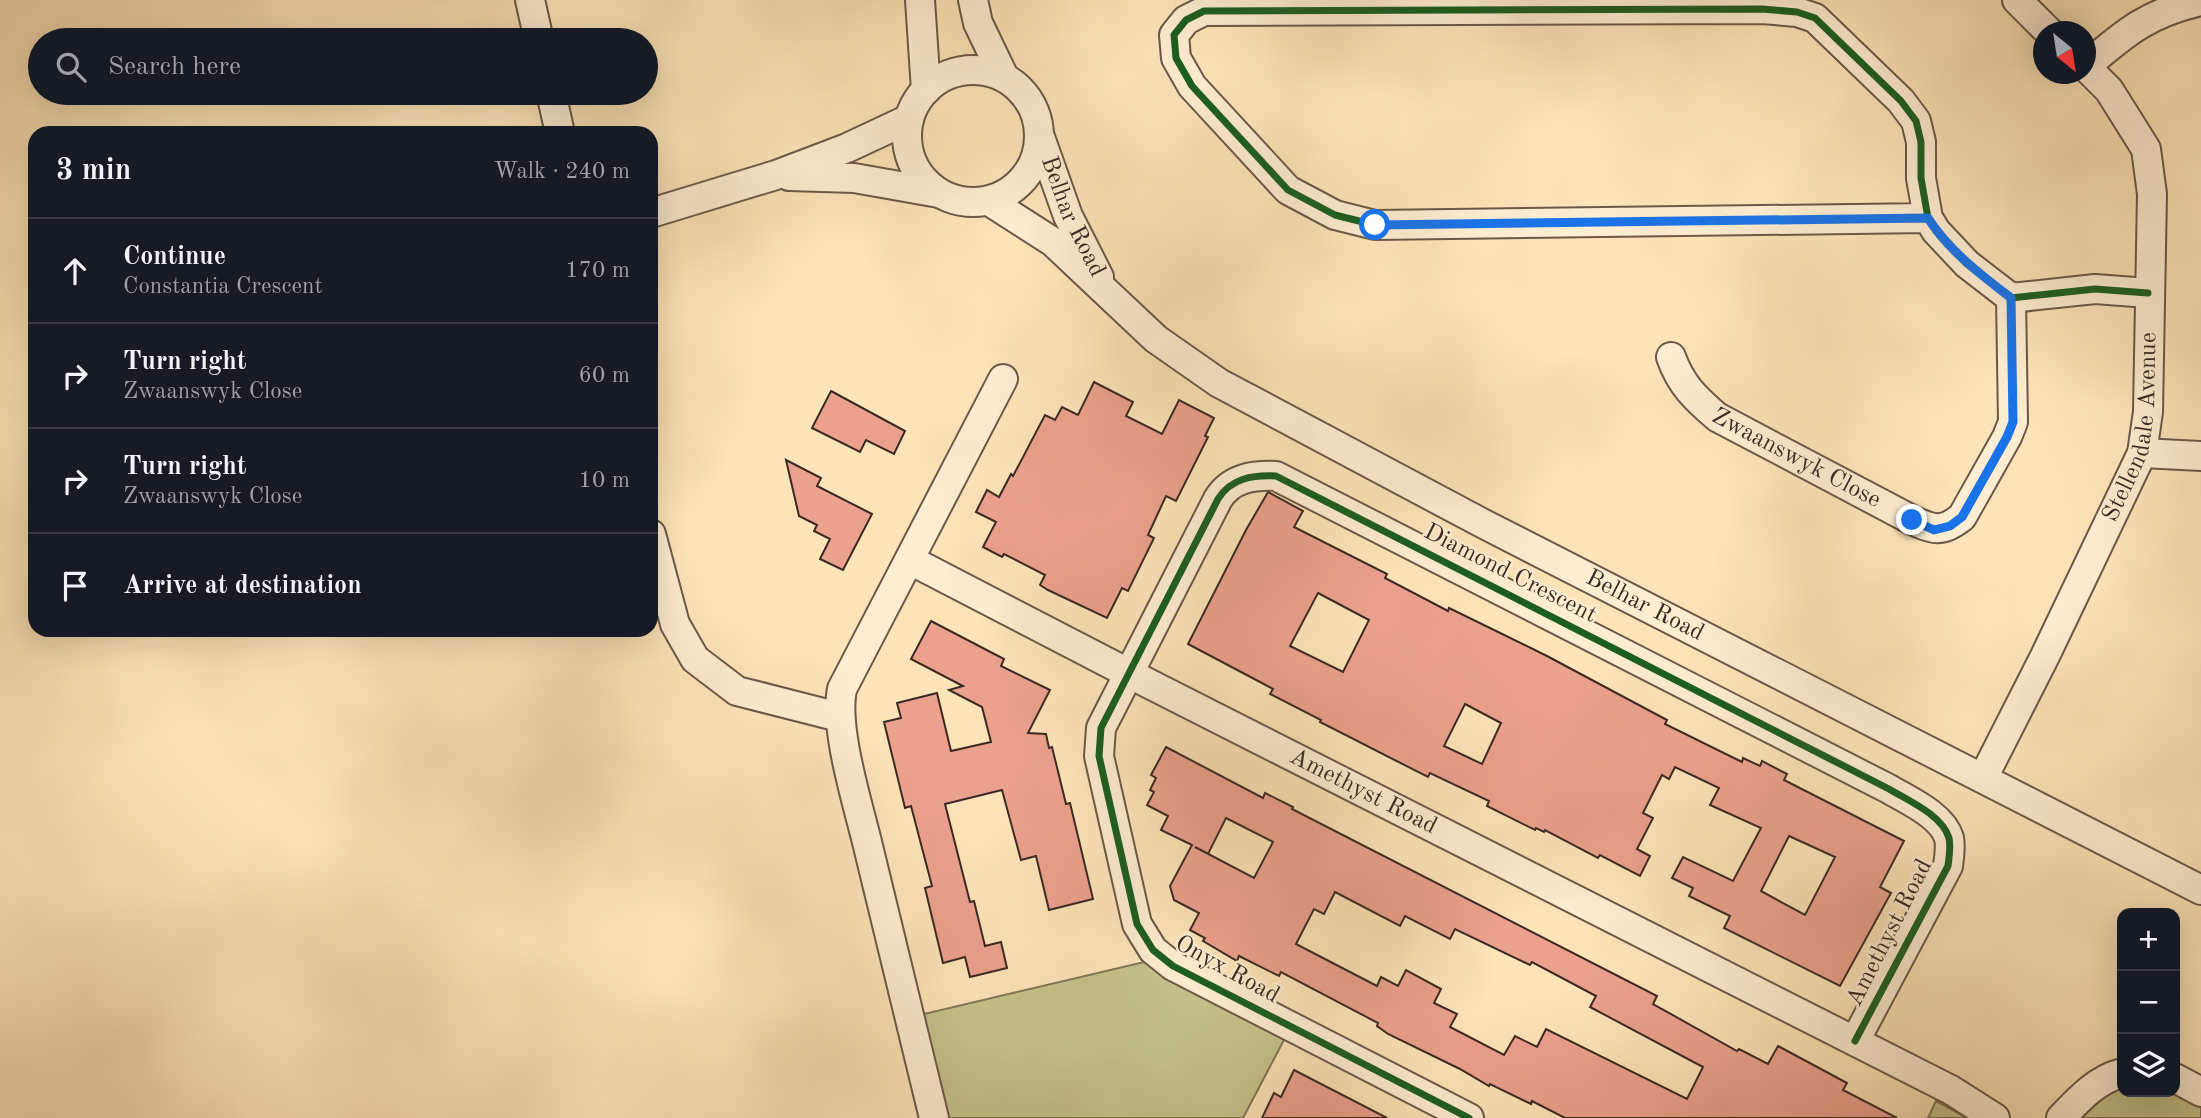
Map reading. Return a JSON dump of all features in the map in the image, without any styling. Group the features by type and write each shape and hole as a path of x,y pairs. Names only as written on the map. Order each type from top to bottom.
{"street":[{"path":"530,0 536,28"},
{"path":"920,0 926,90"},
{"path":"776,175 854,178 939,193 963,202 989,201 1005,194 1025,177 1030,171 1040,137 1039,125 1027,97 1004,77 978,23 973,0"},
{"path":"2017,0 2038,21"},
{"path":"2096,57 2133,26 2172,7 2201,1"},
{"path":"1928,218 1375,225 1355,221 1315,206 1288,190 1192,86 1176,58 1174,36 1186,20 1204,11 1780,9 1797,12 1815,18 1901,101 1916,121 1921,142 1921,178 1928,218 1936,232 1968,264 2011,298 2095,289 2148,293"},
{"path":"939,193 923,179 912,161 907,140 909,119 916,103 926,90 950,74 977,70 1004,77"},
{"name":"Stellendale Avenue","path":"1983,778 2142,453 2148,412 2148,293 2152,194 2146,149 2109,90 2096,77"},
{"path":"554,105 558,126"},
{"path":"658,211 776,175 847,148 909,119"},
{"name":"Belhar Road","path":"1040,137 1068,216 1108,295"},
{"name":"Belhar Road","path":"989,201 1053,242 1156,340 1208,376 1303,430 2201,890"},
{"name":"Zwaanswyk Close","path":"1671,357 1678,378 1695,398 1717,417 1934,530 1950,526 1962,517 2013,422 2011,298"},
{"path":"934,1118 839,717 842,689 1003,379"},
{"path":"2142,453 2201,456"},
{"name":"Diamond Crescent","path":"1128,673 1222,493 1239,480 1261,475 1276,476 1889,789 1941,824 1949,839"},
{"path":"658,560 675,624 695,659 737,691 839,717"},
{"name":"Amethyst Road","path":"910,560 1951,1090 1995,1118"},
{"name":"Onyx Road","path":"1128,673 1101,728 1099,756 1137,924 1153,950 1173,966 1469,1118"},
{"name":"Amethyst Road","path":"1855,1041 1948,866 1949,839"},
{"path":"2061,1118 2084,1094 2117,1075"},
{"path":"2180,1081 2201,1092"}],"shaded area":[{"path":"1144,962 1161,974 1285,1038 1243,1118 945,1118 920,1015"},
{"path":"2117,1083 2117,1097 2180,1095 2201,1106 2201,1118 2079,1118"},
{"path":"1936,1101 1967,1118 1928,1118"}],"building":[{"path":"1094,382 1133,402 1126,416 1162,434 1179,400 1214,418 1205,436 1208,437 1176,501 1166,496 1148,535 1154,538 1128,591 1122,588 1107,618 1040,585 1045,575 1004,554 1002,557 983,547 996,522 976,512 987,490 999,497 1045,415 1055,420 1062,407 1078,415"},
{"path":"831,391 905,431 894,454 866,440 860,452 812,428"},
{"path":"786,460 821,478 817,486 872,514 843,570 820,559 830,539 814,531 817,525 799,516"},
{"path":"1268,492 1303,511 1294,527 1387,574 1385,578 1448,611 1449,608 1547,656 1667,720 1665,724 1742,762 1743,758 1760,766 1762,761 1787,774 1784,780 1904,841 1880,887 1891,893 1840,986 1724,928 1730,916 1689,896 1693,888 1672,878 1683,857 1733,881 1761,828 1710,805 1719,788 1675,767 1669,779 1662,775 1643,813 1653,818 1637,849 1650,856 1640,876 1600,855 1598,858 1545,830 1535,830 1487,806 1489,801 1430,773 1428,777 1320,722 1321,720 1270,694 1273,689 1188,644","holes":["1318,593 1369,620 1343,672 1290,646","1465,704 1501,723 1482,764 1444,746","1789,836 1835,857 1805,915 1761,891"]},
{"path":"931,621 1004,659 1001,666 1050,690 1028,733 1046,734 1049,748 1052,747 1066,804 1070,803 1093,899 1049,910 1036,856 1021,860 1002,790 945,804 970,902 974,901 985,946 1001,942 1007,968 970,977 965,957 943,963 925,888 932,886 911,806 905,808 884,722 901,718 897,703 937,693 951,751 991,742 982,707 949,690 963,686 911,659"},
{"path":"1166,747 1263,798 1265,793 1293,807 1292,809 1657,996 1653,1004 1737,1051 1739,1049 1768,1064 1778,1046 1847,1083 1843,1090 1897,1118 1565,1118 1532,1101 1531,1104 1490,1084 1489,1086 1388,1034 1377,1026 1378,1023 1281,972 1279,976 1239,956 1237,961 1190,930 1199,913 1174,900 1170,886 1192,845 1161,830 1168,816 1147,805 1154,792 1150,790 1156,778 1151,775","holes":["1226,818 1273,842 1254,878 1208,854","1335,892 1400,926 1405,916 1450,939 1455,929 1530,965 1532,962 1596,996 1590,1007 1703,1067 1687,1099 1546,1029 1537,1047 1515,1036 1504,1055 1450,1027 1457,1014 1434,1003 1441,989 1406,970 1398,986 1381,977 1377,986 1296,944 1314,909 1324,914"]},
{"path":"1294,1070 1387,1118 1262,1118 1274,1093 1281,1097"}],"cycle path":[{"path":"1928,218 1375,225 1335,215 1288,190 1192,86 1176,58 1174,35 1186,20 1204,11 1762,9 1797,12 1815,18 1901,101 1916,121 1921,142 1921,178 1928,218 1936,231 1967,264 2011,298 2095,289 2148,293"},
{"path":"1469,1118 1173,966 1153,950 1137,924 1099,756 1101,728 1218,499 1229,486 1243,479 1276,476 1889,789 1939,822 1949,838 1948,866 1855,1041"}],"route":[{"path":"1375,225 1928,218 1936,232 1968,264 2011,298 2013,422 1962,517 1950,526 1934,530 1912,520"}]}
